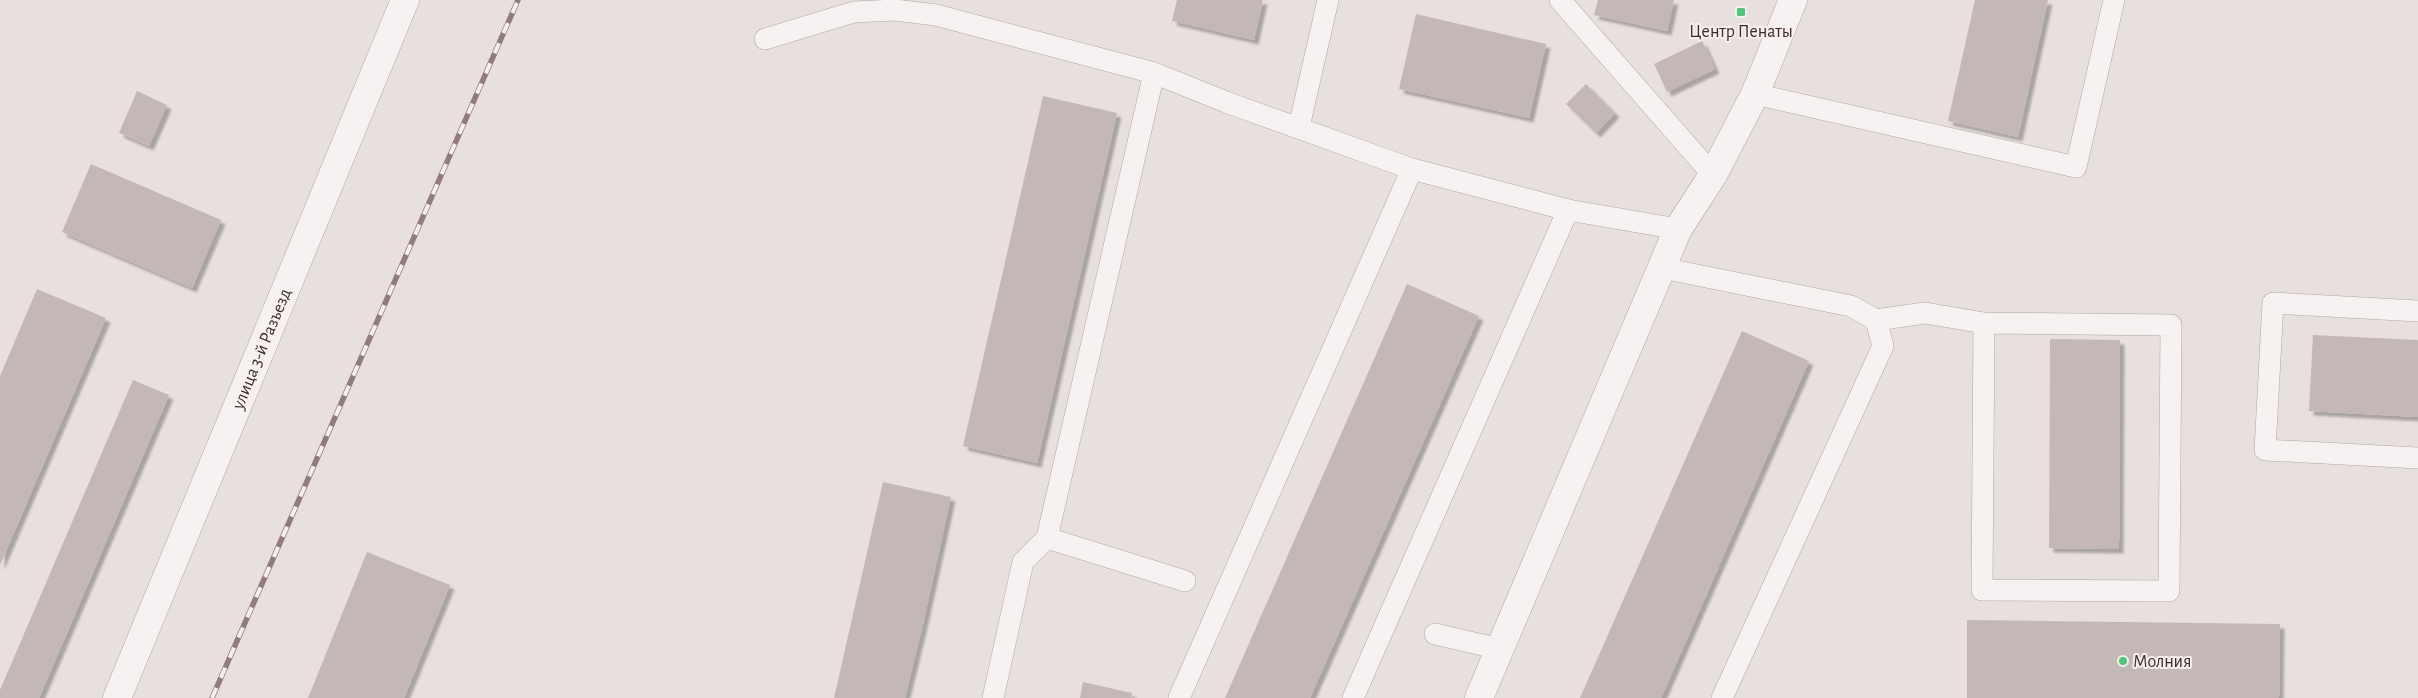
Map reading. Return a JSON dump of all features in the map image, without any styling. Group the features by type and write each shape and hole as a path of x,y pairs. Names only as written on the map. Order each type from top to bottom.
{"street":[{"name":"улица 3-й Разъезд","path":"117,698 405,0"},
{"path":"1479,698 1678,229 1713,174 1755,94 1793,0"}],"lane":[{"path":"1299,127 1328,0"},
{"path":"1560,0 1713,174"},
{"path":"1755,94 2076,167 2114,0"},
{"path":"765,39 854,12 895,10 936,15 1154,73 1226,102 1412,169 1568,210 1678,229"},
{"path":"994,698 1023,562 1047,538 1154,73"},
{"path":"1178,698 1412,169"},
{"path":"1353,698 1568,210"},
{"path":"1662,268 1851,306 1876,320 1925,313 1984,323 2171,325 2169,591 1982,590 1984,323"},
{"path":"2418,311 2273,303 2265,450 2418,458"},
{"path":"1722,698 1883,346 1876,320"},
{"path":"1047,538 1185,581"},
{"path":"1435,634 1500,649"}],"building":[{"path":"1177,0 1263,0 1254,40 1172,21"},
{"path":"1598,0 1674,0 1667,31 1594,15"},
{"path":"1975,0 2048,0 2018,137 1948,121"},
{"path":"1416,14 1546,44 1529,118 1399,89"},
{"path":"1702,41 1715,69 1667,92 1654,64"},
{"path":"1586,84 1615,113 1596,133 1566,104"},
{"path":"137,91 167,105 149,146 119,133"},
{"path":"1043,96 1117,113 1037,463 963,446"},
{"path":"91,164 221,220 192,288 62,232"},
{"path":"1407,284 1479,316 1310,698 1225,698"},
{"path":"37,289 106,318 0,565 0,376"},
{"path":"1742,331 1809,361 1661,698 1580,698"},
{"path":"2313,335 2418,340 2418,417 2309,411"},
{"path":"2050,339 2120,340 2119,549 2049,548"},
{"path":"133,380 169,395 39,698 0,698 0,690"},
{"path":"883,482 951,497 923,624 905,698 834,698"},
{"path":"367,552 450,585 404,698 308,698"},
{"name":"Молния","path":"1967,620 2280,624 2279,698 1967,698"},
{"path":"1083,682 1132,693 1131,698 1080,698"}],"railway":[{"path":"212,698 518,0"}],"place":[{"name":"Центр Пенаты","path":"1741,12"},
{"name":"Молния","path":"2123,661"}]}
